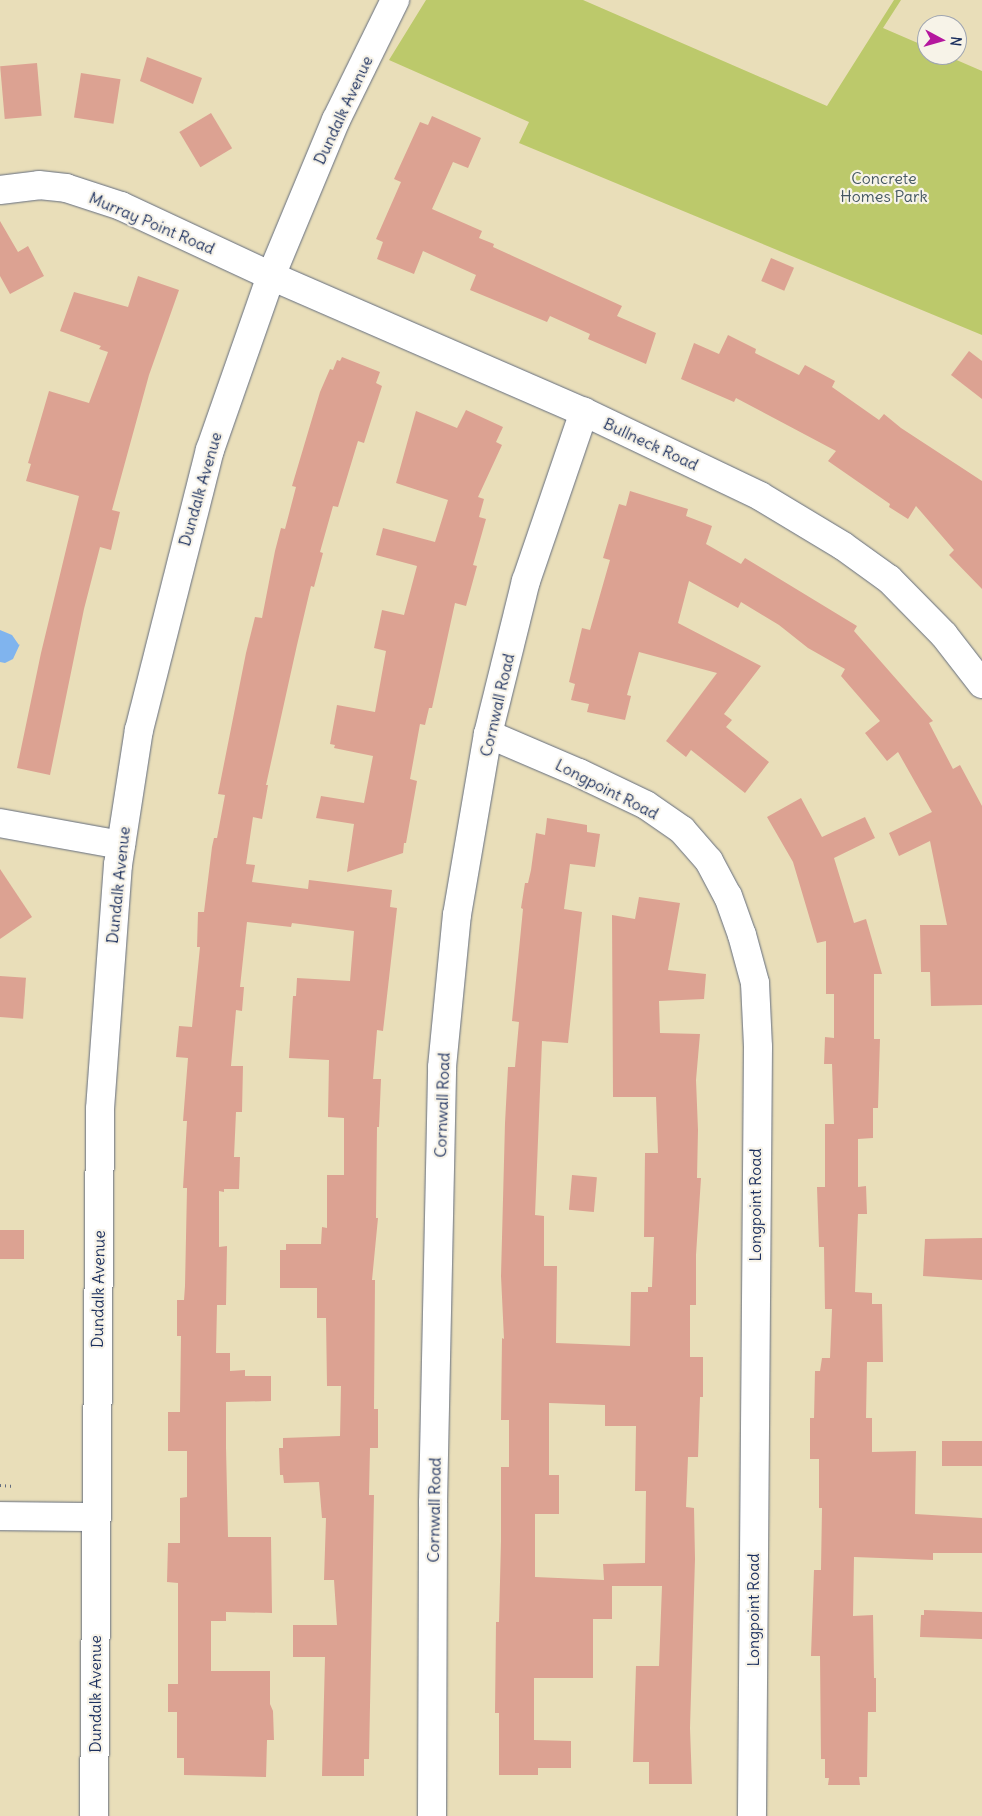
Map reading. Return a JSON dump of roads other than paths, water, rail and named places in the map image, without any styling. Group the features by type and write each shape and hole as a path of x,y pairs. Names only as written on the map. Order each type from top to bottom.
{"street":[{"name":"Dundalk Avenue","path":"94,1816 100,1109 121,845 139,730 207,459 271,276 336,120 395,0"},
{"name":"Murray Point Road","path":"0,190 38,185 66,188 121,206 271,276"},
{"name":"Bullneck Road","path":"271,276 584,412 760,496 843,546 889,579 944,635 982,684"},
{"name":"Cornwall Road","path":"432,1816 434,1483 442,1067 457,915 488,734 526,581 584,412"},
{"name":"Longpoint Road","path":"488,734 579,773 629,797 682,830 709,861 728,896 742,935 755,983 758,1047 752,1816"},
{"path":"0,823 121,845"},
{"path":"0,1516 96,1517"}],"water":[{"path":"0,630 12,635 20,644 13,659 5,663 0,662"}],"park label":[{"name":"Concrete Homes Park","path":"884,187"}]}
